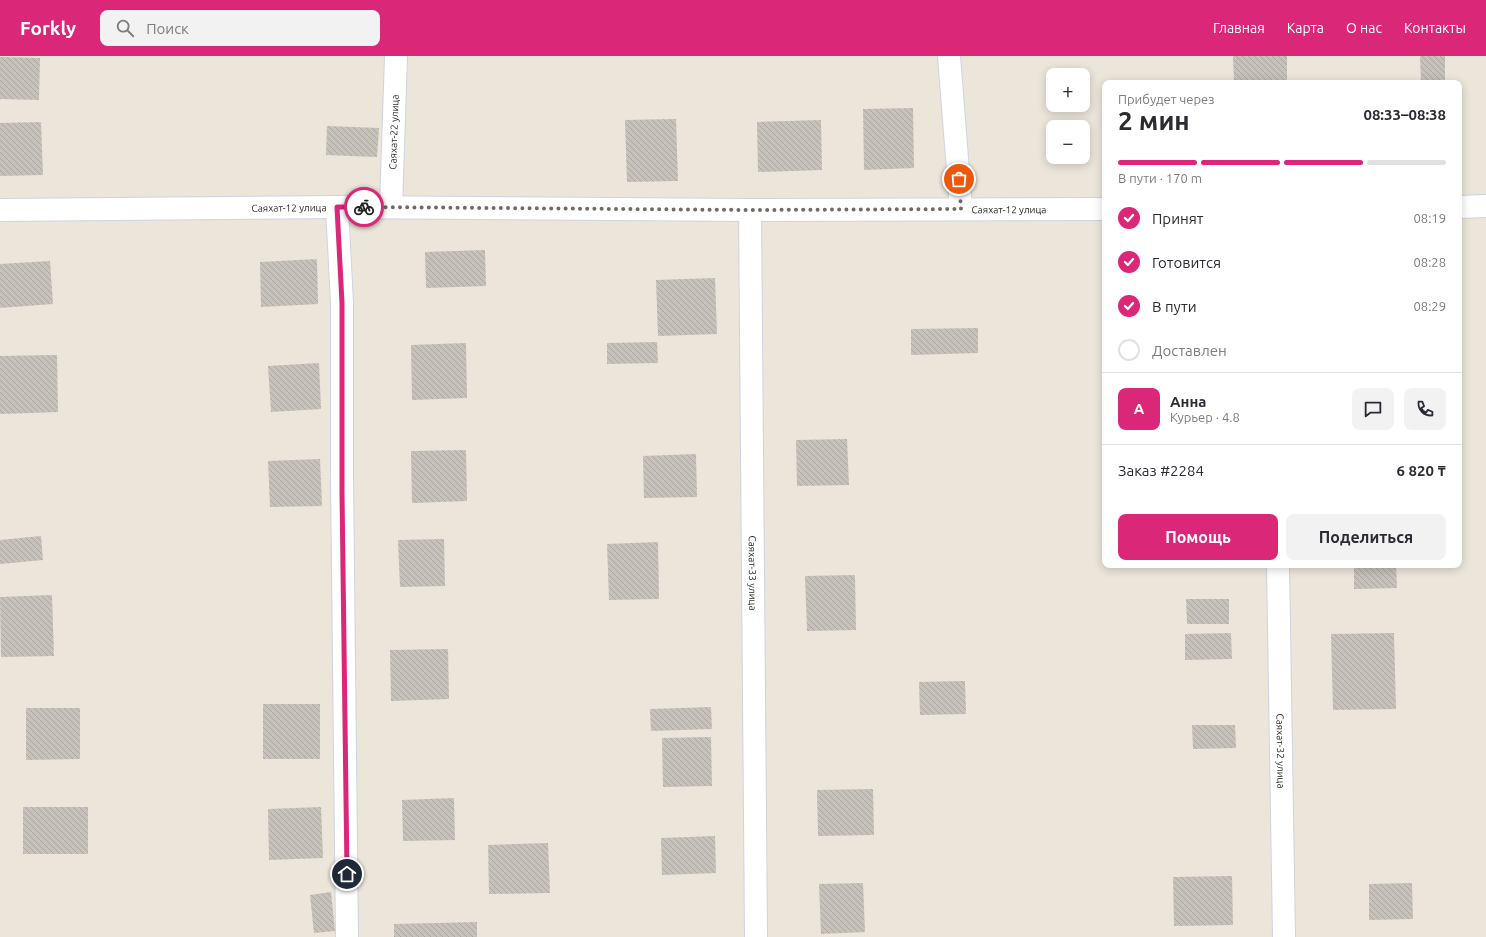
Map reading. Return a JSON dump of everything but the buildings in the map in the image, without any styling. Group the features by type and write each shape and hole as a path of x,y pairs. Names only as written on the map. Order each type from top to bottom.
{"street":[{"name":"Саяхат-22 улица","path":"391,207 396,56"},
{"path":"949,56 961,209"},
{"path":"1462,207 1486,206"},
{"name":"Саяхат-12 улица","path":"0,210 337,207 750,210 1102,209"},
{"path":"337,207 342,303 342,484 347,937"},
{"name":"Саяхат-33 улица","path":"750,210 756,937"},
{"name":"Саяхат-32 улица","path":"1278,568 1284,937"}],"way so far":[{"path":"364,207 750,210 961,209 959,179"}],"route":[{"path":"347,874 342,492 342,303 337,207 364,207"}]}
